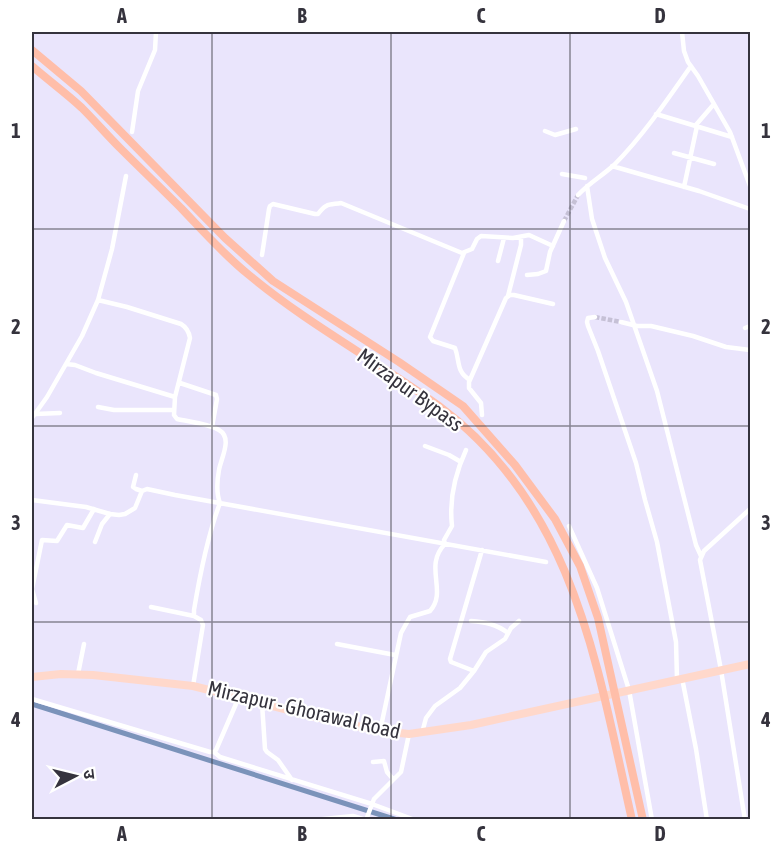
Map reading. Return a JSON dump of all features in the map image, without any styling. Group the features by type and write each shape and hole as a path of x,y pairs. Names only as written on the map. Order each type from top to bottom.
{"highway":[{"path":"32,50 81,91 225,238 273,281 463,406 515,465 555,519 580,566 598,618 642,819"},
{"name":"Mirzapur Bypass","path":"32,66 81,108 241,269 271,293 440,407 480,442 517,484 545,528 568,577 584,622 632,819"}],"main road":[{"name":"Mirzapur - Ghorawal Road","path":"32,677 78,674 193,686 316,717 409,734 471,724 750,664"}],"street":[{"path":"132,132 138,91 155,50 156,32"},
{"path":"682,32 684,51 732,137 750,186"},
{"path":"578,195 612,166 633,144 691,66"},
{"path":"684,187 696,126 714,104"},
{"path":"656,114 732,137"},
{"path":"545,131 555,135 576,129"},
{"path":"674,153 714,164"},
{"path":"612,166 750,209"},
{"path":"562,174 585,178"},
{"path":"33,416 82,336 98,300 112,249 126,176"},
{"path":"587,186 592,219 610,270 626,302 657,391 696,545 701,556 701,567 721,670 745,819"},
{"path":"261,255 271,205 318,214 327,204 341,203 464,253"},
{"path":"527,275 546,271 553,246 564,221"},
{"path":"470,380 460,371 455,348 432,340 430,337 464,253 472,249 480,236 504,238 530,235 553,246"},
{"path":"482,415 479,400 469,388 470,380 508,296 521,237"},
{"path":"498,261 504,238"},
{"path":"508,296 514,295 553,304"},
{"path":"98,300 184,326 190,338 175,397 174,415 177,419 212,427 223,433 225,437 218,480 220,503 204,558 195,599 194,616"},
{"path":"595,317 589,317 587,322 636,463 657,542 676,642 679,679 696,749 707,819"},
{"path":"621,322 651,326 726,347 750,350"},
{"path":"66,364 175,397"},
{"path":"180,383 216,395 212,427"},
{"path":"98,407 114,410 173,410"},
{"path":"33,416 60,413"},
{"path":"425,446 460,462"},
{"path":"445,544 444,540 452,526 452,497 455,478 466,450"},
{"path":"136,475 133,487 142,491 147,489 546,562"},
{"path":"32,500 119,515 135,508 142,491"},
{"path":"36,603 32,589 42,540 57,541 68,525 83,528 94,509"},
{"path":"701,556 750,509"},
{"path":"95,542 102,525 110,514"},
{"path":"569,526 597,588 629,690 652,819"},
{"path":"380,730 401,633 410,617 433,609 437,595 435,560 438,550 445,544"},
{"path":"474,671 451,662 450,659 482,550"},
{"path":"151,607 194,616 201,620 203,625 193,686"},
{"path":"471,621 488,623 508,633"},
{"path":"422,733 426,718 435,706 460,688 486,652 505,639 519,621"},
{"path":"338,644 395,655"},
{"path":"78,674 84,645"},
{"path":"214,752 239,697"},
{"path":"32,699 206,752 214,752 220,757 415,819"},
{"path":"262,703 265,749 278,760 292,780"},
{"path":"314,819 353,816 366,819 374,800 400,772 409,734"},
{"path":"373,762 384,761 387,772 393,779"}],"waterway":[{"path":"32,704 397,820"}],"tunnel":[{"path":"564,221 578,195"},
{"path":"595,317 621,322"}]}
